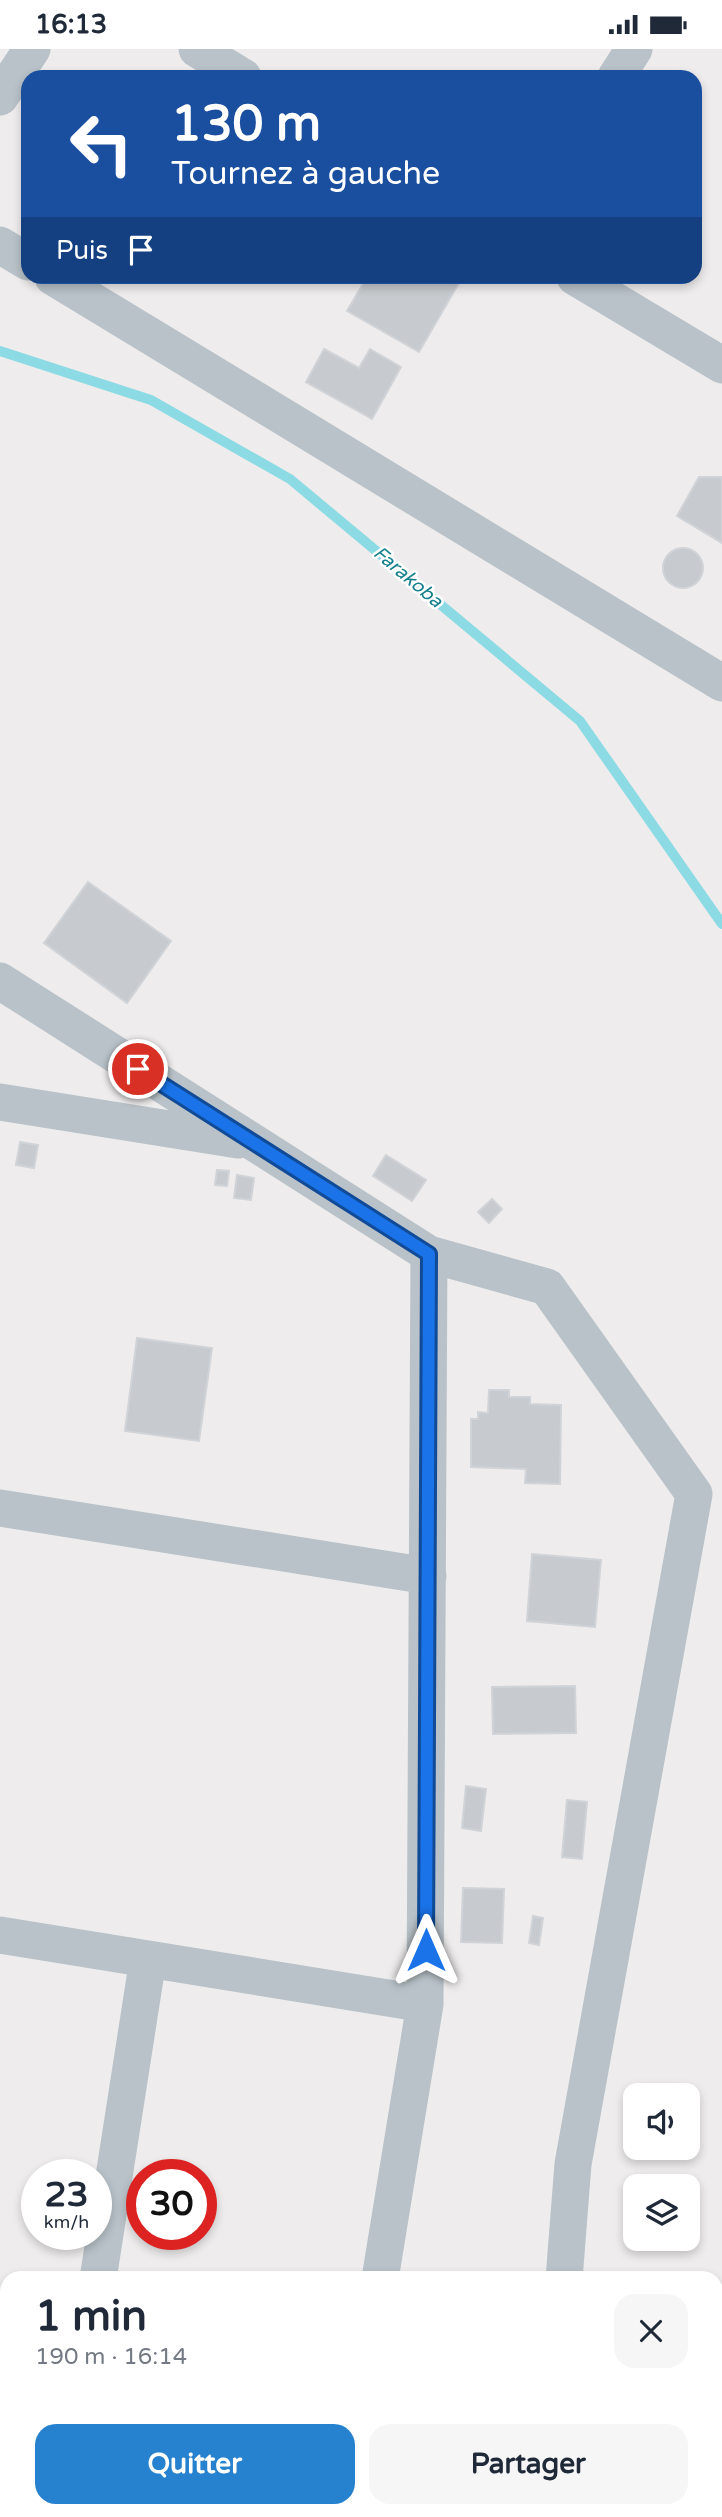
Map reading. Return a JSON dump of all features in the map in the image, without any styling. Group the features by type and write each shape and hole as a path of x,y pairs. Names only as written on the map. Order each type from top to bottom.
{"street":[{"path":"0,97 32,49"},
{"path":"197,49 232,70"},
{"path":"620,70 634,49"},
{"path":"0,245 21,258"},
{"path":"64,284 722,683"},
{"path":"587,284 722,365"},
{"path":"0,981 429,1254 547,1287 694,1494 573,2164 565,2271"},
{"path":"0,1103 253,1142"},
{"path":"381,2271 425,2004 429,1254"},
{"path":"0,1507 428,1576"},
{"path":"0,1935 425,2004"},
{"path":"99,2271 148,1959"}],"building":[{"path":"363,284 458,284 419,352 347,311"},
{"path":"324,349 359,368 370,349 401,367 372,419 306,382"},
{"path":"699,477 722,477 722,543 677,516"},
{"path":"683,548 691,549 697,554 702,560 702,576 697,582 691,587 683,588 675,587 669,582 664,576 663,568 664,560 669,554 675,549"},
{"path":"88,882 171,941 127,1003 44,943"},
{"path":"20,1142 38,1145 34,1168 16,1165"},
{"path":"386,1155 426,1180 412,1201 373,1176"},
{"path":"217,1170 229,1171 227,1186 215,1185"},
{"path":"237,1175 254,1178 251,1200 234,1198"},
{"path":"492,1199 502,1209 489,1223 478,1212"},
{"path":"137,1338 212,1348 199,1441 125,1431"},
{"path":"489,1390 509,1390 509,1397 530,1397 530,1404 561,1405 560,1484 525,1483 526,1469 471,1467 471,1419 478,1419 478,1412 488,1413"},
{"path":"532,1554 601,1560 595,1627 527,1621"},
{"path":"575,1686 576,1733 493,1734 492,1687"},
{"path":"466,1786 486,1789 481,1831 462,1828"},
{"path":"567,1800 587,1802 582,1859 562,1857"},
{"path":"463,1888 504,1889 502,1943 461,1942"},
{"path":"533,1916 543,1918 539,1945 529,1943"}],"waterway":[{"name":"Farakoba","path":"0,351 151,400 290,479 580,721 722,924"}],"route":[{"path":"138,1069 429,1254 426,1950"}]}
